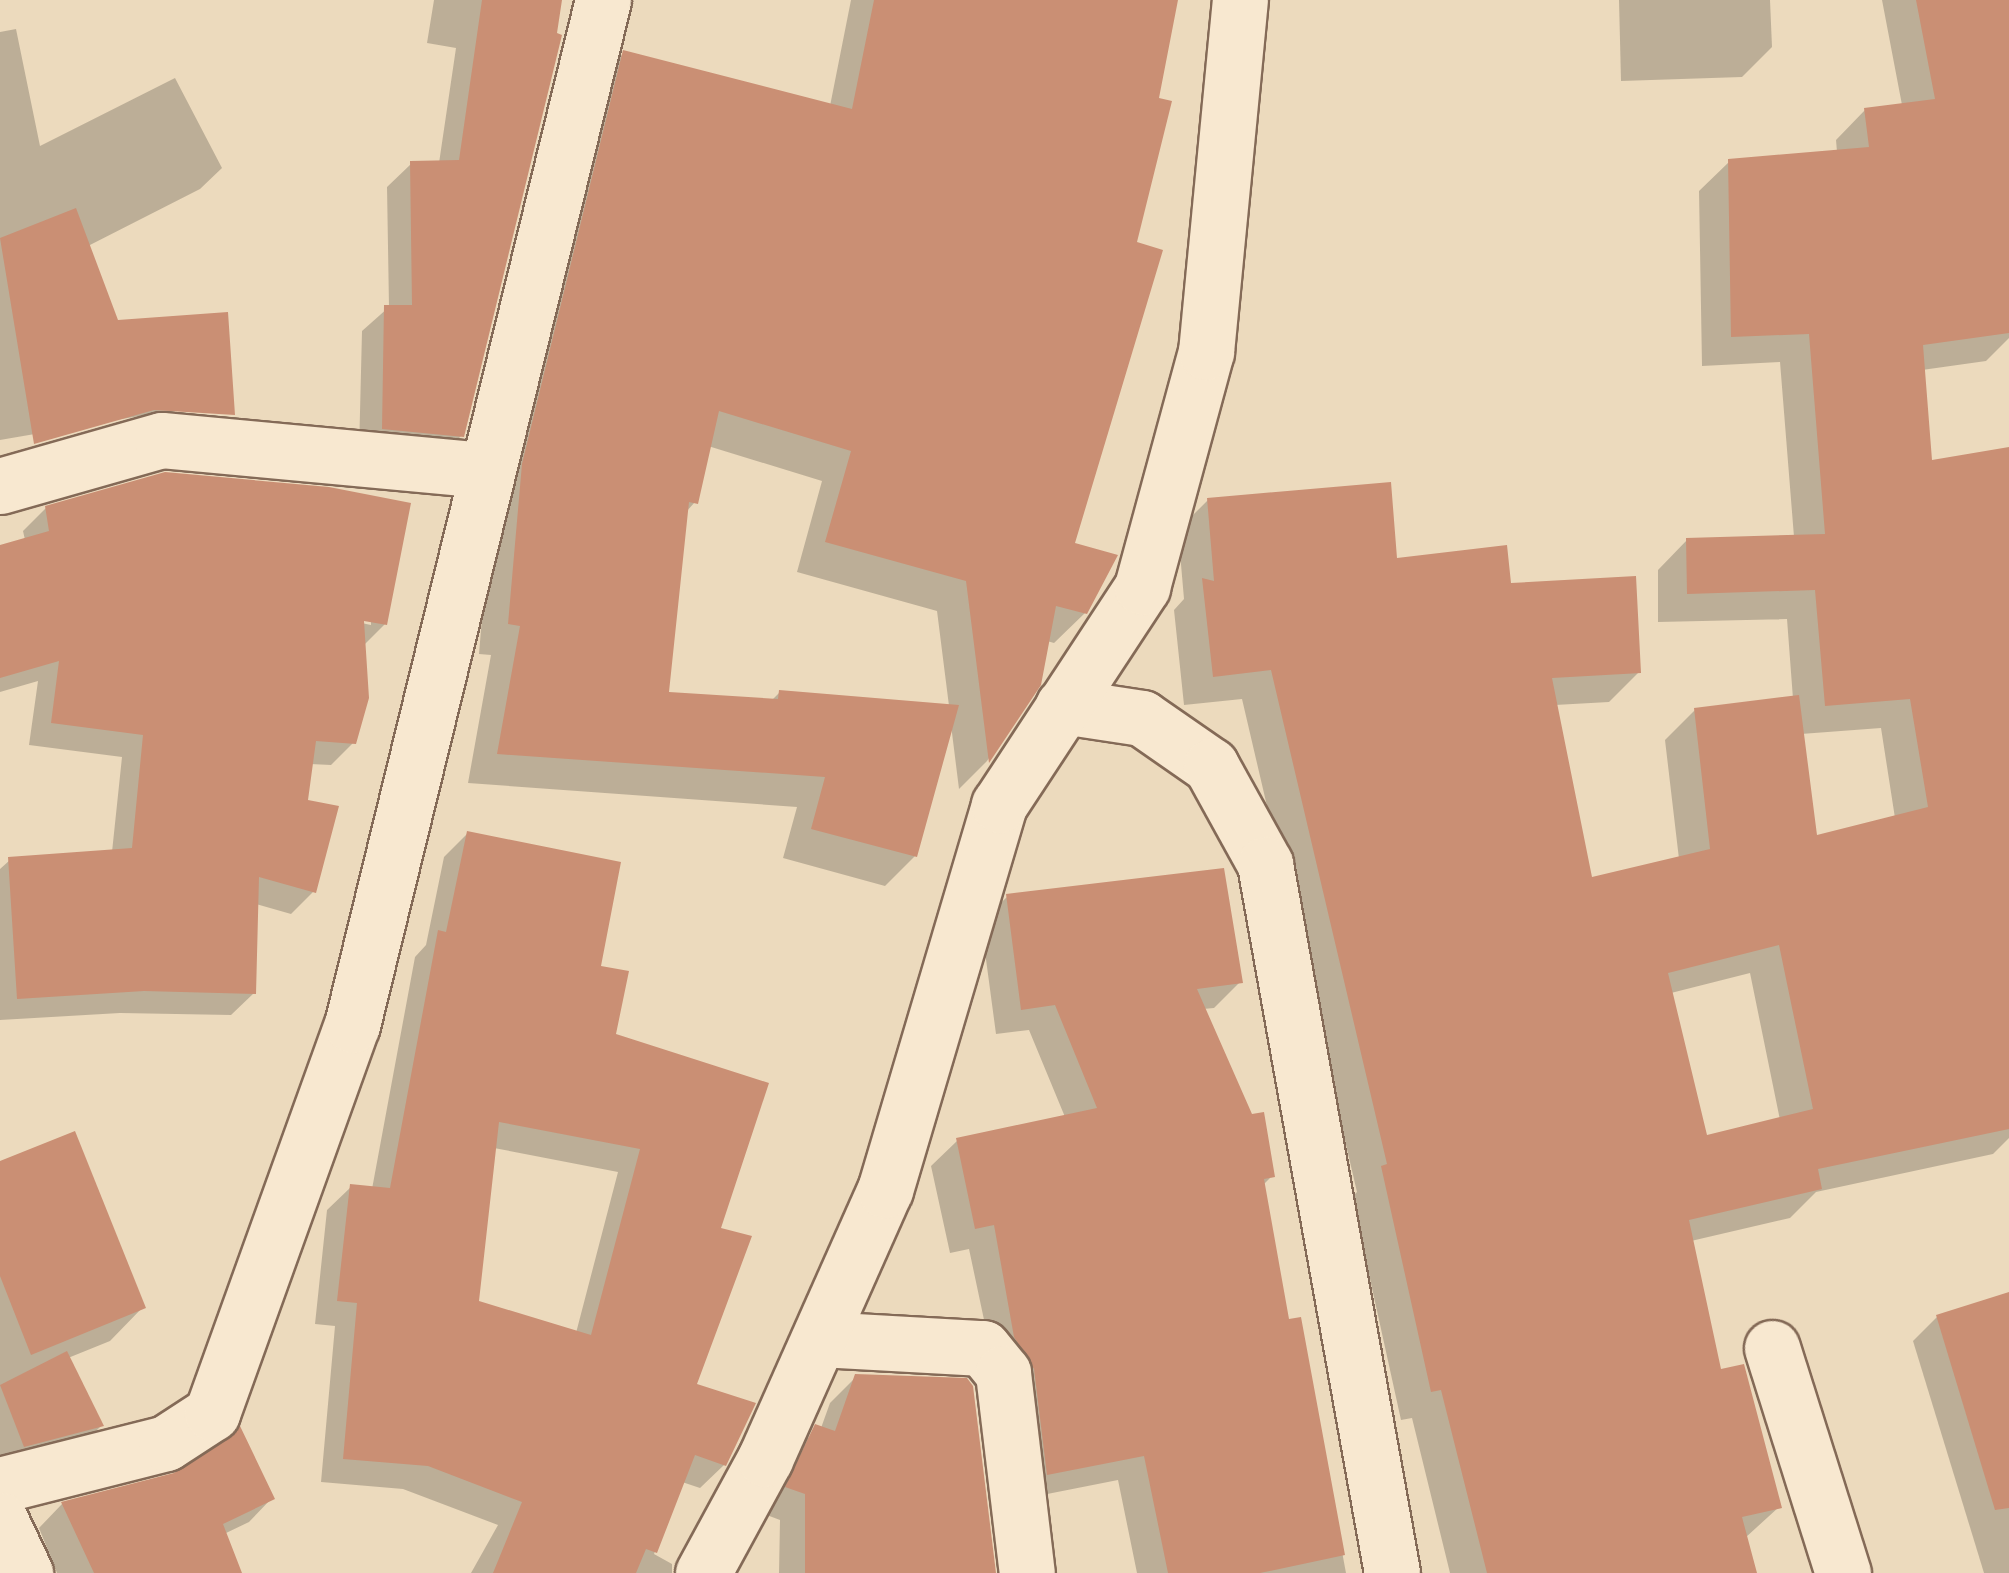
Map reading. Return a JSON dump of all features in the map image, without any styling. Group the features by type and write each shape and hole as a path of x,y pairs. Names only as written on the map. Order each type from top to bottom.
{"street":[{"path":"0,1486 166,1443 212,1413 352,1024 603,0"},
{"path":"703,1573 820,1339 885,1190 999,805 1142,587 1206,352 1240,0"},
{"path":"0,486 162,440 486,470"},
{"path":"1064,706 1142,718 1211,766 1266,864 1392,1573"},
{"path":"820,1339 983,1348 1003,1373 1027,1573"},
{"path":"1772,1348 1843,1573"},
{"path":"0,1520 25,1573"}],"building":[{"path":"482,0 562,0 557,33 562,35 464,437 382,429 384,305 412,305 410,161 459,160"},
{"path":"874,0 1178,0 1159,98 1172,101 1137,242 1163,250 1075,543 1118,555 1087,614 1056,606 1041,685 989,763 966,581 825,542 851,451 719,411 698,504 689,502 669,692 778,699 779,690 959,705 917,857 811,829 825,777 497,754 520,626 508,624 522,464 623,50 852,109"},
{"path":"1916,0 2009,0 2009,333 1923,345 1932,460 2009,447 2009,1129 1818,1169 1822,1189 1689,1220 1721,1369 1744,1364 1782,1508 1742,1517 1757,1573 1487,1573 1441,1390 1431,1392 1381,1166 1387,1164 1271,670 1213,677 1202,578 1214,581 1207,498 1391,482 1397,558 1507,545 1511,583 1636,576 1641,673 1552,678 1592,877 1710,849 1694,708 1799,695 1817,835 1928,807 1910,699 1825,706 1815,590 1687,594 1686,538 1825,534 1809,334 1731,337 1728,159 1869,147 1864,108 1935,99","holes":["1779,945 1813,1109 1707,1135 1668,973"]},
{"path":"76,208 118,320 228,312 235,415 154,410 34,444 0,238"},
{"path":"165,472 329,487 411,503 387,625 364,621 369,698 356,744 316,741 308,800 339,806 316,893 259,877 256,994 144,991 17,999 8,857 132,848 143,735 51,723 59,661 0,678 0,545 49,531 45,506"},
{"path":"467,831 621,862 601,966 629,971 616,1034 769,1083 721,1228 752,1236 697,1384 756,1403 726,1466 695,1455 657,1553 646,1549 636,1573 493,1573 522,1502 428,1466 343,1459 357,1303 337,1301 350,1184 390,1188 438,930 446,932","holes":["499,1122 640,1149 591,1335 479,1301"]},
{"path":"1224,868 1243,983 1197,989 1252,1114 1264,1112 1275,1177 1264,1179 1289,1319 1301,1317 1345,1555 1260,1573 1168,1573 1144,1456 1047,1475 1034,1369 1014,1337 994,1225 975,1229 956,1138 1097,1108 1055,1005 1021,1010 1006,894"},
{"path":"75,1131 146,1308 31,1355 0,1276 0,1161"},
{"path":"2009,1292 2009,1508 1995,1510 1936,1315"},
{"path":"67,1351 104,1426 24,1447 0,1385"},
{"path":"855,1374 967,1378 973,1386 996,1573 805,1573 805,1494 785,1487 815,1424 835,1431"},
{"path":"240,1426 275,1499 223,1524 242,1573 94,1573 61,1502 174,1473"}]}
